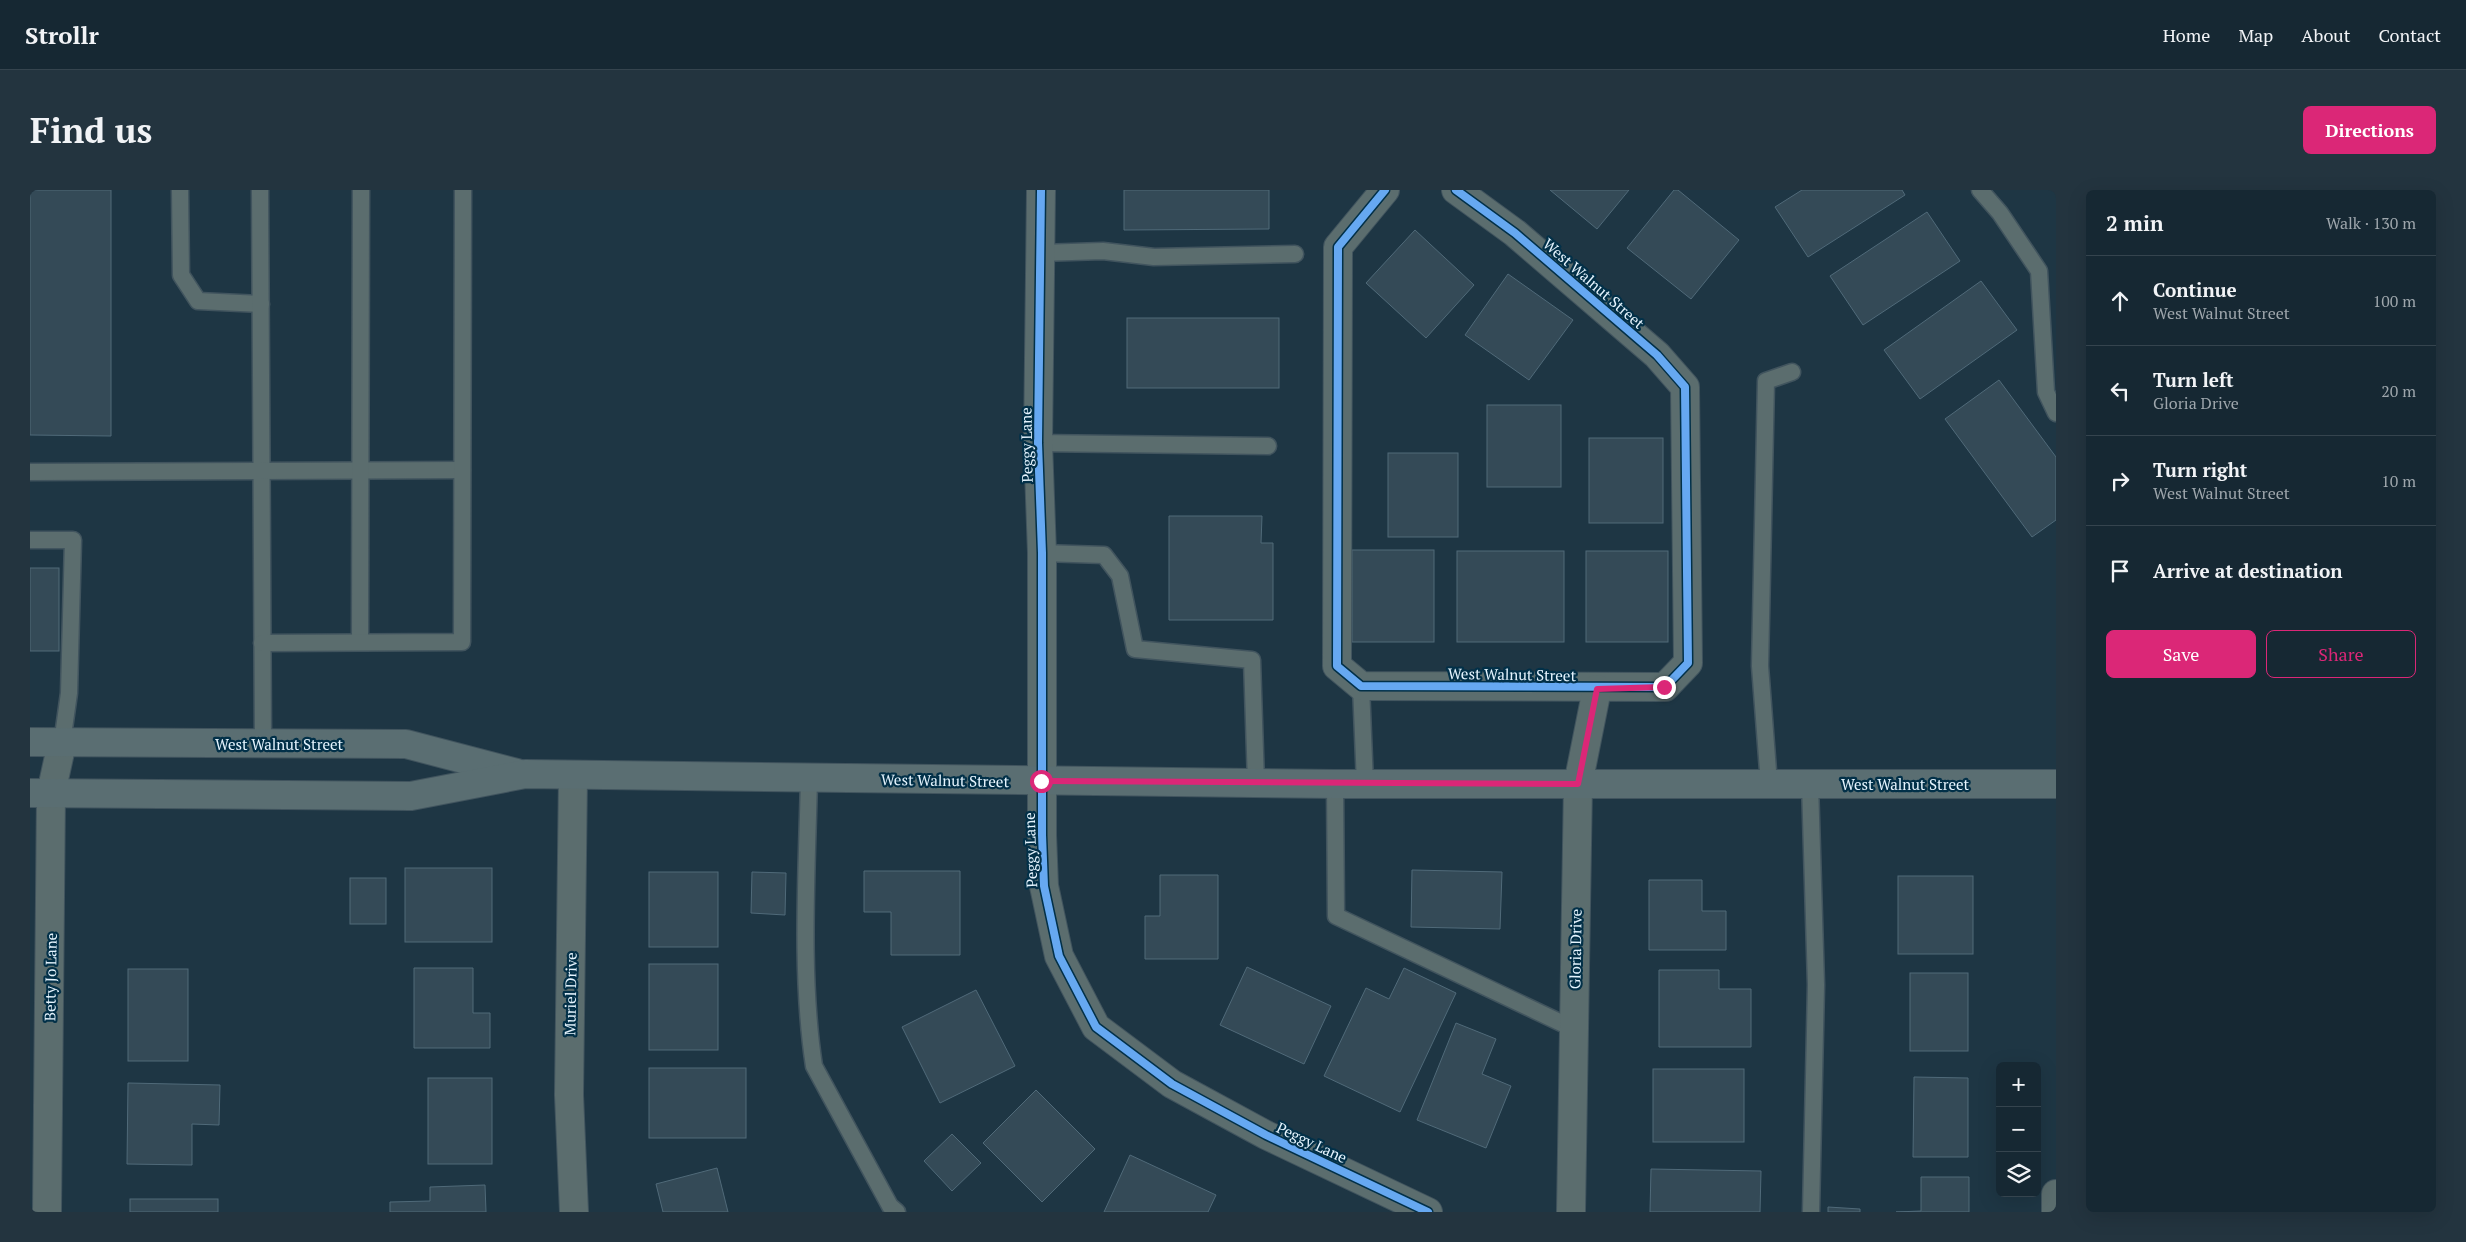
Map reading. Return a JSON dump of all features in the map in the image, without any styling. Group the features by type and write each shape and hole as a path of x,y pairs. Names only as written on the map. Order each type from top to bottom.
{"main road":[{"name":"West Walnut Street","path":"30,742 406,744 524,774 573,776 1335,784 2056,784"},
{"name":"West Walnut Street","path":"40,793 411,796 524,774"}],"street":[{"name":"Peggy Lane","path":"1041,190 1038,443 1042,553 1041,781 1044,886 1059,956 1096,1028 1172,1084 1266,1135 1428,1212"},
{"path":"1361,686 1337,666 1338,246 1385,190"},
{"name":"West Walnut Street","path":"1361,686 1597,689 1664,687 1688,663 1686,387 1657,355 1515,233 1456,190"},
{"name":"Gloria Drive","path":"1571,1212 1578,784 1597,689"},
{"name":"Betty Jo Lane","path":"47,1212 40,793 62,743"},
{"name":"Muriel Drive","path":"573,776 569,1095 574,1212"},
{"path":"2056,1194 2056,1212"}],"lane":[{"path":"180,190 181,275 198,301 261,304"},
{"path":"260,190 262,743"},
{"path":"360,642 361,190"},
{"path":"262,643 462,642 463,190"},
{"path":"1980,190 2000,213 2039,271 2046,392 2056,413"},
{"path":"1040,253 1103,251 1154,258 1295,254"},
{"path":"1769,784 1760,666 1766,381 1792,372"},
{"path":"1038,443 1268,446"},
{"path":"30,472 462,470"},
{"path":"30,540 73,540 68,693 62,743"},
{"path":"1042,553 1104,555 1120,576 1135,649 1252,660 1256,783"},
{"path":"1361,686 1365,784"},
{"path":"809,778 806,932 810,1040 814,1066 890,1206 897,1212"},
{"path":"1335,784 1336,916 1574,1029"},
{"path":"1810,784 1816,985 1811,1212"}],"building":[{"path":"30,190 111,190 111,436 30,435"},
{"path":"1124,190 1269,190 1269,229 1124,230"},
{"path":"1550,190 1629,190 1597,229"},
{"path":"1674,190 1678,190 1739,240 1691,299 1627,248"},
{"path":"1802,190 1902,190 1905,195 1808,257 1775,207"},
{"path":"1927,212 1960,261 1863,325 1830,276"},
{"path":"1415,230 1474,285 1426,338 1366,283"},
{"path":"1508,274 1573,320 1529,380 1465,335"},
{"path":"1981,281 2017,330 1920,399 1884,350"},
{"path":"1127,318 1279,318 1279,388 1127,388"},
{"path":"1999,380 2056,457 2056,520 2032,537 1945,419"},
{"path":"1487,405 1561,405 1561,487 1487,487"},
{"path":"1589,438 1663,438 1663,523 1589,523"},
{"path":"1388,453 1458,453 1458,537 1388,537"},
{"path":"1169,516 1262,516 1261,543 1273,543 1273,620 1169,620"},
{"path":"1352,550 1434,550 1434,642 1352,642"},
{"path":"1457,551 1564,551 1564,642 1457,642"},
{"path":"1586,551 1668,551 1668,642 1586,642"},
{"path":"30,568 59,568 59,651 30,651"},
{"path":"405,868 492,868 492,942 405,942"},
{"path":"1412,870 1502,872 1500,929 1411,927"},
{"path":"864,871 960,871 960,955 891,955 891,912 864,912"},
{"path":"649,872 718,872 718,947 649,947"},
{"path":"752,872 786,873 785,915 751,913"},
{"path":"1160,875 1218,875 1218,959 1145,959 1145,916 1160,916"},
{"path":"1898,876 1973,876 1973,954 1898,954"},
{"path":"350,878 386,878 386,924 350,924"},
{"path":"1649,880 1702,880 1702,911 1726,911 1726,950 1649,950"},
{"path":"649,964 718,964 718,1050 649,1050"},
{"path":"1247,967 1331,1006 1304,1064 1220,1025"},
{"path":"414,968 473,968 473,1013 490,1013 490,1048 414,1048"},
{"path":"1404,968 1456,993 1400,1112 1324,1076 1366,988 1389,999"},
{"path":"128,969 188,969 188,1061 128,1061"},
{"path":"1659,970 1719,970 1719,989 1751,989 1751,1047 1659,1047"},
{"path":"1910,973 1968,973 1968,1051 1910,1051"},
{"path":"976,990 1015,1066 940,1103 902,1027"},
{"path":"1456,1023 1496,1039 1482,1074 1511,1086 1486,1148 1417,1120"},
{"path":"649,1068 746,1068 746,1138 649,1138"},
{"path":"1653,1069 1744,1069 1744,1142 1653,1142"},
{"path":"1914,1077 1968,1078 1968,1157 1913,1157"},
{"path":"428,1078 492,1078 492,1164 428,1164"},
{"path":"128,1083 220,1085 219,1125 192,1124 192,1165 127,1164"},
{"path":"1036,1090 1095,1149 1042,1202 983,1143"},
{"path":"952,1134 981,1163 952,1191 924,1161"},
{"path":"1130,1155 1216,1195 1208,1212 1104,1212"},
{"path":"717,1168 728,1212 663,1212 656,1184"},
{"path":"1651,1169 1761,1171 1760,1212 1650,1212"},
{"path":"1921,1177 1969,1177 1969,1212 1896,1212 1921,1211"},
{"path":"485,1185 486,1212 390,1212 390,1202 430,1201 430,1187"},
{"path":"130,1199 218,1199 218,1212 130,1212"},
{"path":"1828,1207 1860,1209 1860,1212 1828,1212"}],"cycle path":[{"path":"1041,190 1038,443 1042,553 1042,835 1044,886 1059,956 1096,1027 1172,1084 1266,1135 1428,1212"},
{"path":"1385,190 1338,247 1337,666 1361,686 1665,687 1688,663 1685,387 1657,355 1515,233 1456,190"}],"route":[{"path":"1041,781 1578,784 1597,689 1664,687"}]}
